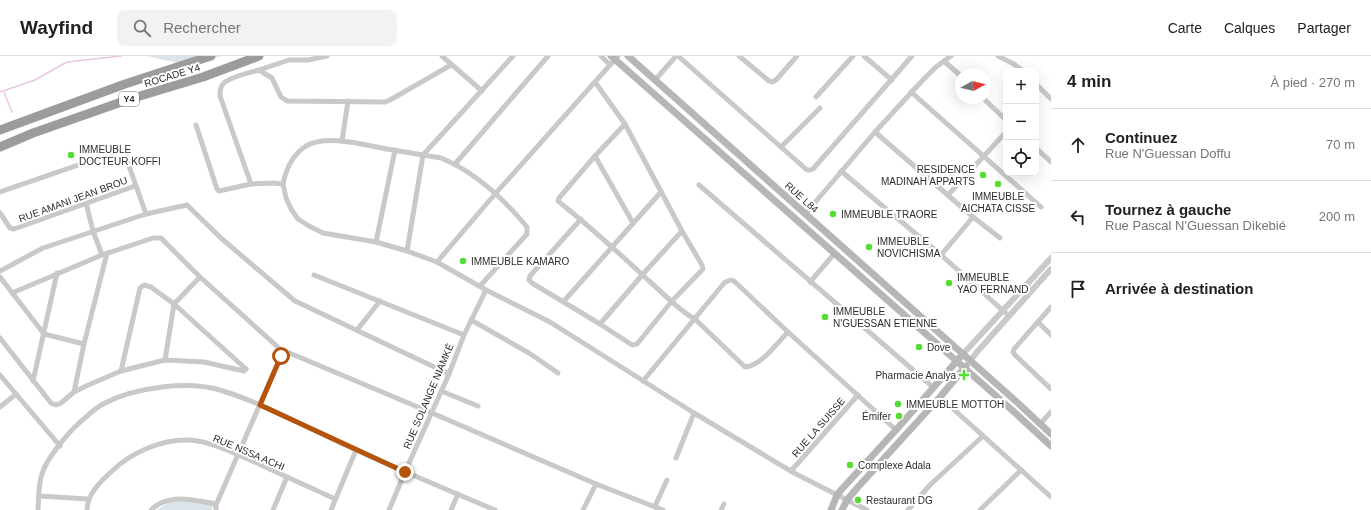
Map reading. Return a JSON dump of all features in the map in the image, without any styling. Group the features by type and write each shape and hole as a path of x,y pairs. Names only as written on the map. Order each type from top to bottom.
{"highway":[{"name":"ROCADE Y4","path":"0,130 125,84 211,56"},
{"name":"ROCADE Y4","path":"0,147 34,133 115,104 203,77 259,56"}],"main road":[{"name":"RUE L84","path":"628,56 806,213 1051,434"},
{"name":"RUE L84","path":"614,59 1051,446"},
{"path":"785,211 793,202"},
{"path":"831,510 837,495 963,354"},
{"path":"842,510 847,500 858,487 940,397 970,361"}],"street":[{"path":"251,184 220,96 222,86 226,81 289,60 308,60 327,56"},
{"path":"442,56 482,92"},
{"path":"407,251 423,155 482,92 513,56"},
{"path":"455,164 548,56"},
{"path":"437,262 614,59 601,56"},
{"path":"655,80 677,56 807,170 810,170 813,169 912,56"},
{"path":"739,56 772,82 798,56"},
{"path":"816,97 853,56"},
{"path":"864,56 892,80"},
{"path":"806,213 911,92 930,73 951,56"},
{"path":"998,56 1019,68"},
{"path":"945,62 955,71"},
{"path":"259,70 272,78 281,97 286,101 385,102 451,64"},
{"path":"581,219 530,276 529,280 632,345 635,345 672,301 703,269 625,124 595,82"},
{"path":"1039,87 1051,99"},
{"path":"911,92 1042,207"},
{"path":"342,141 348,101"},
{"path":"989,104 1003,117"},
{"path":"781,147 820,108"},
{"path":"625,124 595,156 558,201 581,219 672,301 695,319 745,367 752,366 758,362 788,332"},
{"path":"196,125 217,189 219,191 251,184 283,184"},
{"path":"875,132 973,217 1000,238"},
{"path":"948,195 1003,135"},
{"path":"480,286 527,234 527,226 515,212 495,194 455,164 441,158 342,141 324,141 306,146 296,154 289,164 283,184 286,198 298,219 309,226 323,232 376,242 437,262 486,290 550,322 694,413 791,471 867,510"},
{"path":"0,192 120,150 124,152 146,214"},
{"path":"376,242 395,150"},
{"path":"1039,151 1051,162"},
{"path":"595,156 633,223"},
{"path":"841,171 1009,316"},
{"path":"699,185 934,388"},
{"name":"RUE AMANI JEAN BROU","path":"0,214 10,228 14,229 135,186"},
{"path":"564,301 661,192"},
{"path":"74,392 104,254 93,231 86,203"},
{"path":"0,271 43,248 146,214 187,205 222,239 296,301 449,374"},
{"path":"940,255 973,217"},
{"path":"600,324 682,231"},
{"path":"12,293 104,254 153,238 161,238 200,277 280,349 432,412 596,484 663,510"},
{"path":"810,282 834,254"},
{"path":"963,354 1051,258"},
{"path":"970,361 1009,316 1050,273 1041,268"},
{"path":"34,381 57,273"},
{"path":"314,275 464,335"},
{"path":"165,360 174,304 200,277"},
{"path":"0,278 44,334 84,344"},
{"path":"643,381 725,282 731,280 734,281 896,430"},
{"path":"0,338 52,403 56,405 61,403 74,392 122,371 165,360 204,362 244,371 246,369 174,304 151,286 144,285 140,288 122,371"},
{"name":"RUE SOLANGE NIAMKÉ","path":"389,510 449,374 464,335 486,290"},
{"path":"357,330 380,301"},
{"path":"1051,307 1013,352 1051,389"},
{"path":"471,320 529,353 558,373"},
{"path":"1038,322 1051,335"},
{"path":"151,510 163,501 171,499 190,500 216,507 281,356 280,349"},
{"path":"0,376 60,446"},
{"path":"38,510 42,473 52,456 72,430 102,404 129,394 159,387 189,385 222,390 260,405 405,472 495,510"},
{"path":"441,391 478,406"},
{"path":"0,406 16,394"},
{"name":"RUE LA SUISSE","path":"791,471 858,395"},
{"path":"940,397 1020,471 1051,497"},
{"path":"1040,424 1051,412"},
{"path":"676,458 694,413"},
{"path":"908,510 930,485 983,436"},
{"name":"RUE NSSA ACHI","path":"88,499 102,480 119,464 132,455 147,448 177,441 190,440 202,442 238,454 335,499"},
{"path":"331,510 356,450"},
{"path":"980,510 1020,471"},
{"path":"273,510 286,477"},
{"path":"655,506 667,480"},
{"path":"583,510 596,484"},
{"path":"451,510 458,494"},
{"path":"39,496 88,499 87,510"},
{"path":"721,510 724,504"}],"shaded area":[{"path":"148,56 222,56 186,65"},
{"path":"181,498 212,505 212,510 157,510 172,500"}],"waterway":[{"path":"0,92 35,80 67,62 121,56"},
{"path":"4,92 12,112"}],"place":[{"name":"IMMEUBLE DOCTEUR KOFFI","path":"71,155"},
{"name":"RESIDENCE MADINAH APPARTS","path":"983,175"},
{"name":"IMMEUBLE AICHATA CISSE","path":"998,184"},
{"name":"IMMEUBLE TRAORE","path":"833,214"},
{"name":"IMMEUBLE NOVICHISMA","path":"869,247"},
{"name":"IMMEUBLE KAMARO","path":"463,261"},
{"name":"IMMEUBLE YAO FERNAND","path":"949,283"},
{"name":"IMMEUBLE N'GUESSAN ETIENNE","path":"825,317"},
{"name":"Dove","path":"919,347"},
{"name":"Pharmacie Analya","path":"964,375"},
{"name":"IMMEUBLE MOTTOH","path":"898,404"},
{"name":"Émifer","path":"899,416"},
{"name":"Complexe Adala","path":"850,465"},
{"name":"Restaurant DG","path":"858,500"}],"route":[{"path":"281,356 260,405 405,472"}]}
